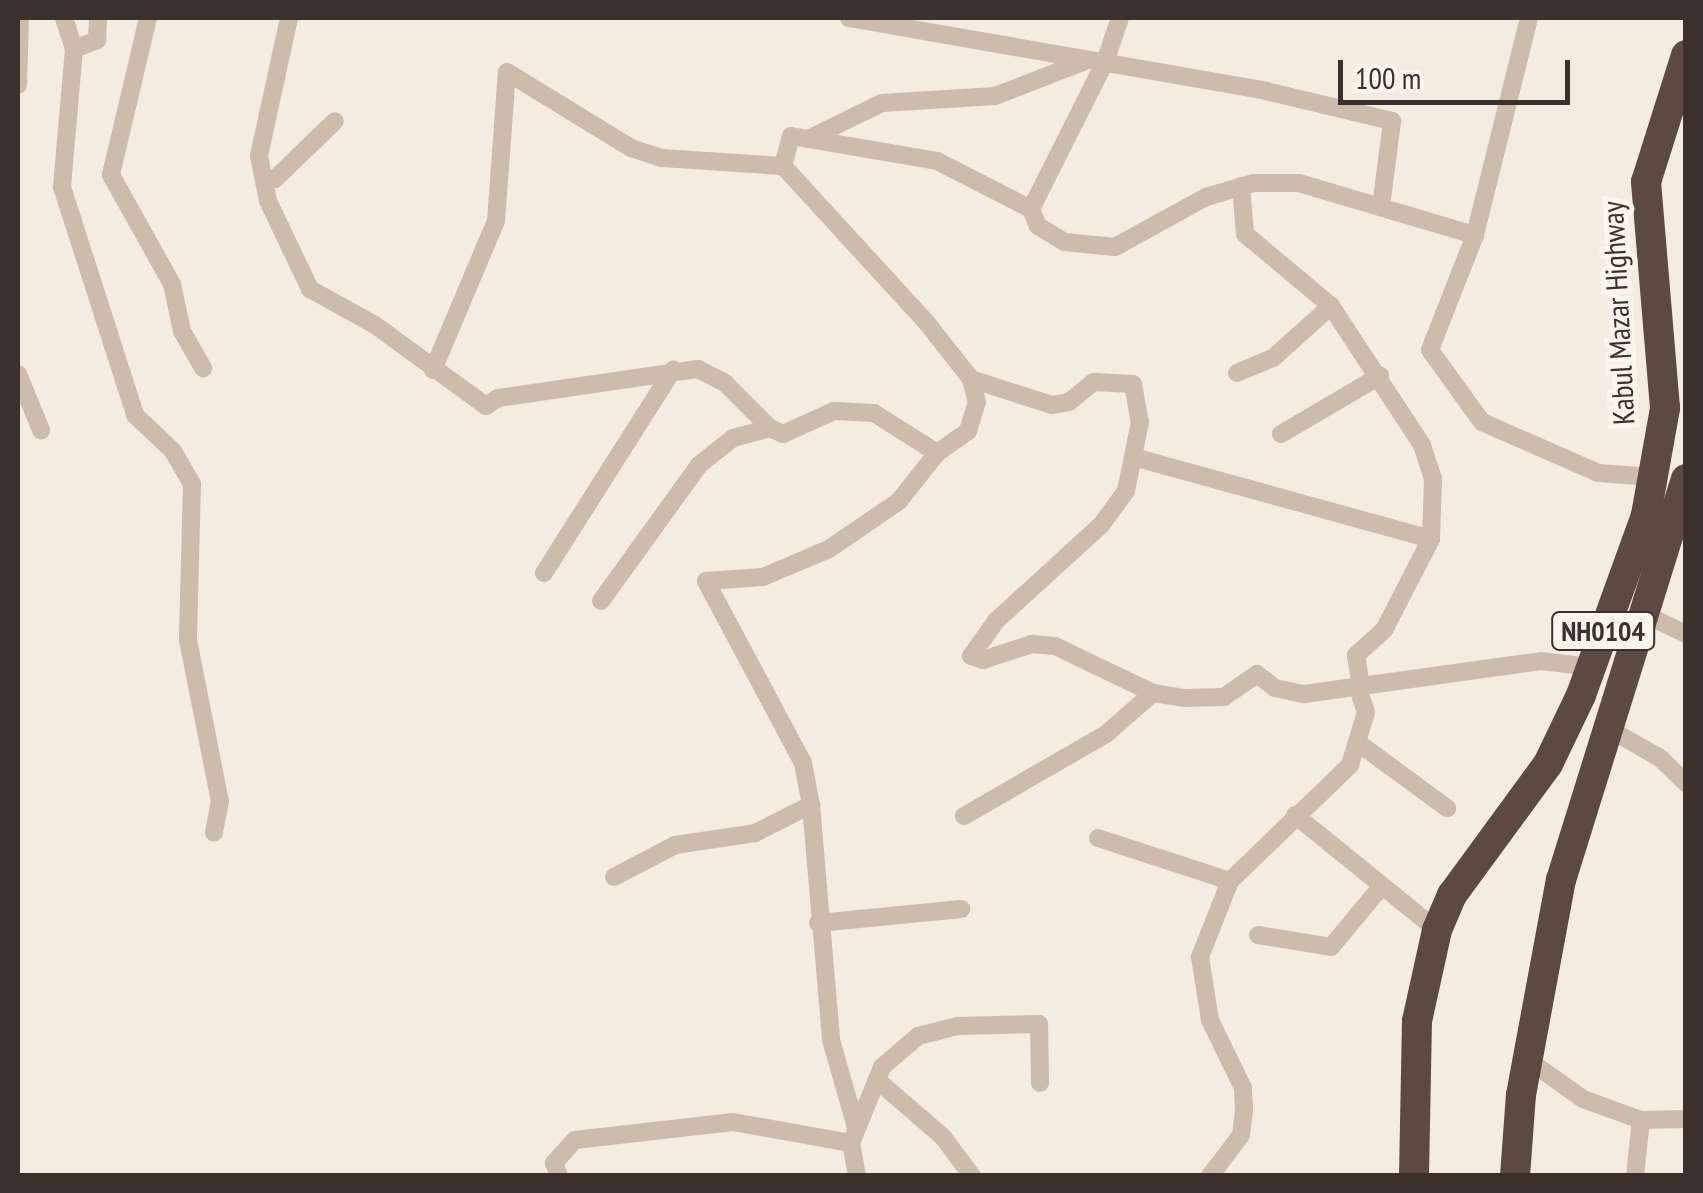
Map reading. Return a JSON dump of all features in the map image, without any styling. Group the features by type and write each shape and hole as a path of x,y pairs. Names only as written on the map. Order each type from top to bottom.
{"highway":[{"name":"Kabul Mazar Highway","path":"1414,1176 1416,1021 1438,930 1452,896 1548,764 1591,666 1675,412 1646,182 1686,55"},
{"name":"NH0104","path":"1515,1176 1527,1060 1561,880 1686,479"}],"street":[{"path":"18,85 20,18"},
{"path":"64,18 74,49 62,187 135,415 173,452 192,484 188,640 220,802 214,832"},
{"path":"74,49 97,40 98,18"},
{"path":"148,18 111,174 172,284 182,331 203,368"},
{"path":"289,18 259,156 268,200 310,290 374,324 486,406 498,398 698,368 726,382 770,428 783,434 834,411 874,414 937,453"},
{"path":"850,18 1105,62 1392,121 1381,208"},
{"path":"1031,208 1105,62 1120,18"},
{"path":"1527,18 1475,235 1430,350 1482,422 1598,473 1654,477"},
{"path":"808,139 882,103 996,96 1084,61"},
{"path":"433,370 496,221 507,72 631,148 662,158 783,166 897,286 970,379 977,402 968,431 937,453 899,501 829,549 763,577 706,581 803,763 811,805 818,923 831,1040 854,1135 857,1176"},
{"path":"265,180 276,179 335,121"},
{"path":"783,166 791,136 937,160 1031,208 1038,226 1065,242 1115,247 1242,186 1299,183 1475,235"},
{"path":"1210,1176 1241,1134 1243,1088 1210,1020 1198,967 1230,881 1350,765 1366,712 1356,655 1384,630 1431,539 1433,479 1422,445 1331,306 1245,234 1242,186"},
{"path":"1237,374 1273,358 1331,306"},
{"path":"544,573 673,370"},
{"path":"18,374 41,430"},
{"path":"1282,434 1380,376"},
{"path":"970,379 1052,405 1069,402 1094,382 1133,384 1137,458 1126,491 1101,525 996,620 971,656 983,660 1032,644 1055,646 1154,693 1224,697 1256,674 1275,688 1304,694 1542,662 1591,666"},
{"path":"601,601 700,465 733,438 770,428"},
{"path":"1137,458 1431,539"},
{"path":"1644,614 1686,634"},
{"path":"964,816 1106,734 1154,693"},
{"path":"1610,729 1660,758 1686,783"},
{"path":"1357,742 1447,808"},
{"path":"614,877 659,851 755,833 811,805"},
{"path":"1295,814 1438,930"},
{"path":"1098,838 1230,881"},
{"path":"1258,935 1330,947 1381,887"},
{"path":"818,923 961,909"},
{"path":"854,1135 882,1066 918,1036 1038,1024 1040,1082"},
{"path":"1527,1060 1583,1099 1641,1120 1686,1119"},
{"path":"877,1080 943,1137 972,1176"},
{"path":"1635,1176 1641,1120"},
{"path":"559,1176 554,1163 576,1140 732,1122 854,1135"}]}
